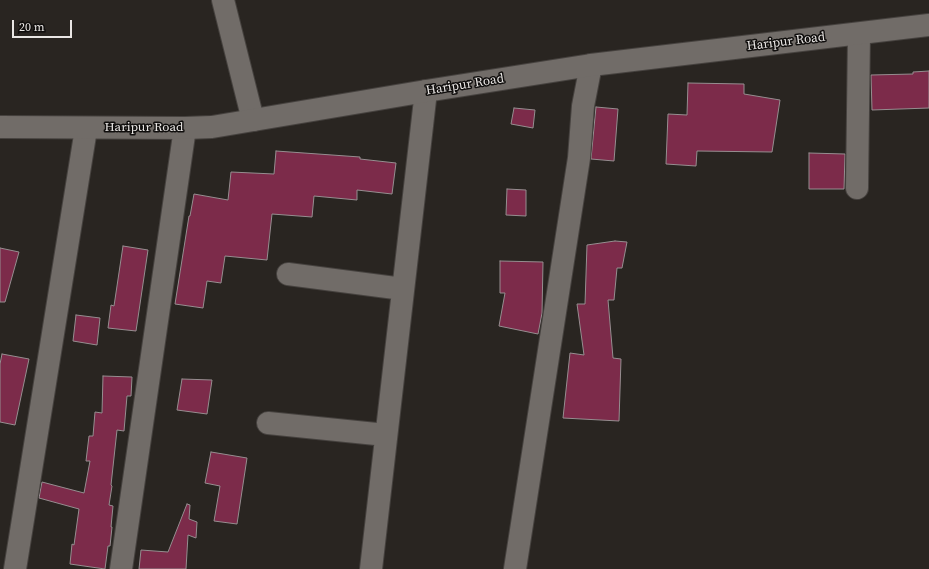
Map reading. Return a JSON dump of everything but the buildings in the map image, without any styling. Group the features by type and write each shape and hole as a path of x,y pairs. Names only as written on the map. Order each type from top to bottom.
{"street":[{"path":"223,0 253,120"},
{"name":"Haripur Road","path":"0,127 86,129 185,128 212,126 591,65 929,25"},
{"path":"857,188 859,34"},
{"path":"515,569 579,158 584,106 591,65"},
{"path":"372,569 426,91"},
{"path":"121,569 185,128"},
{"path":"15,569 86,129"},
{"path":"288,274 403,289"},
{"path":"268,423 386,435"}]}
